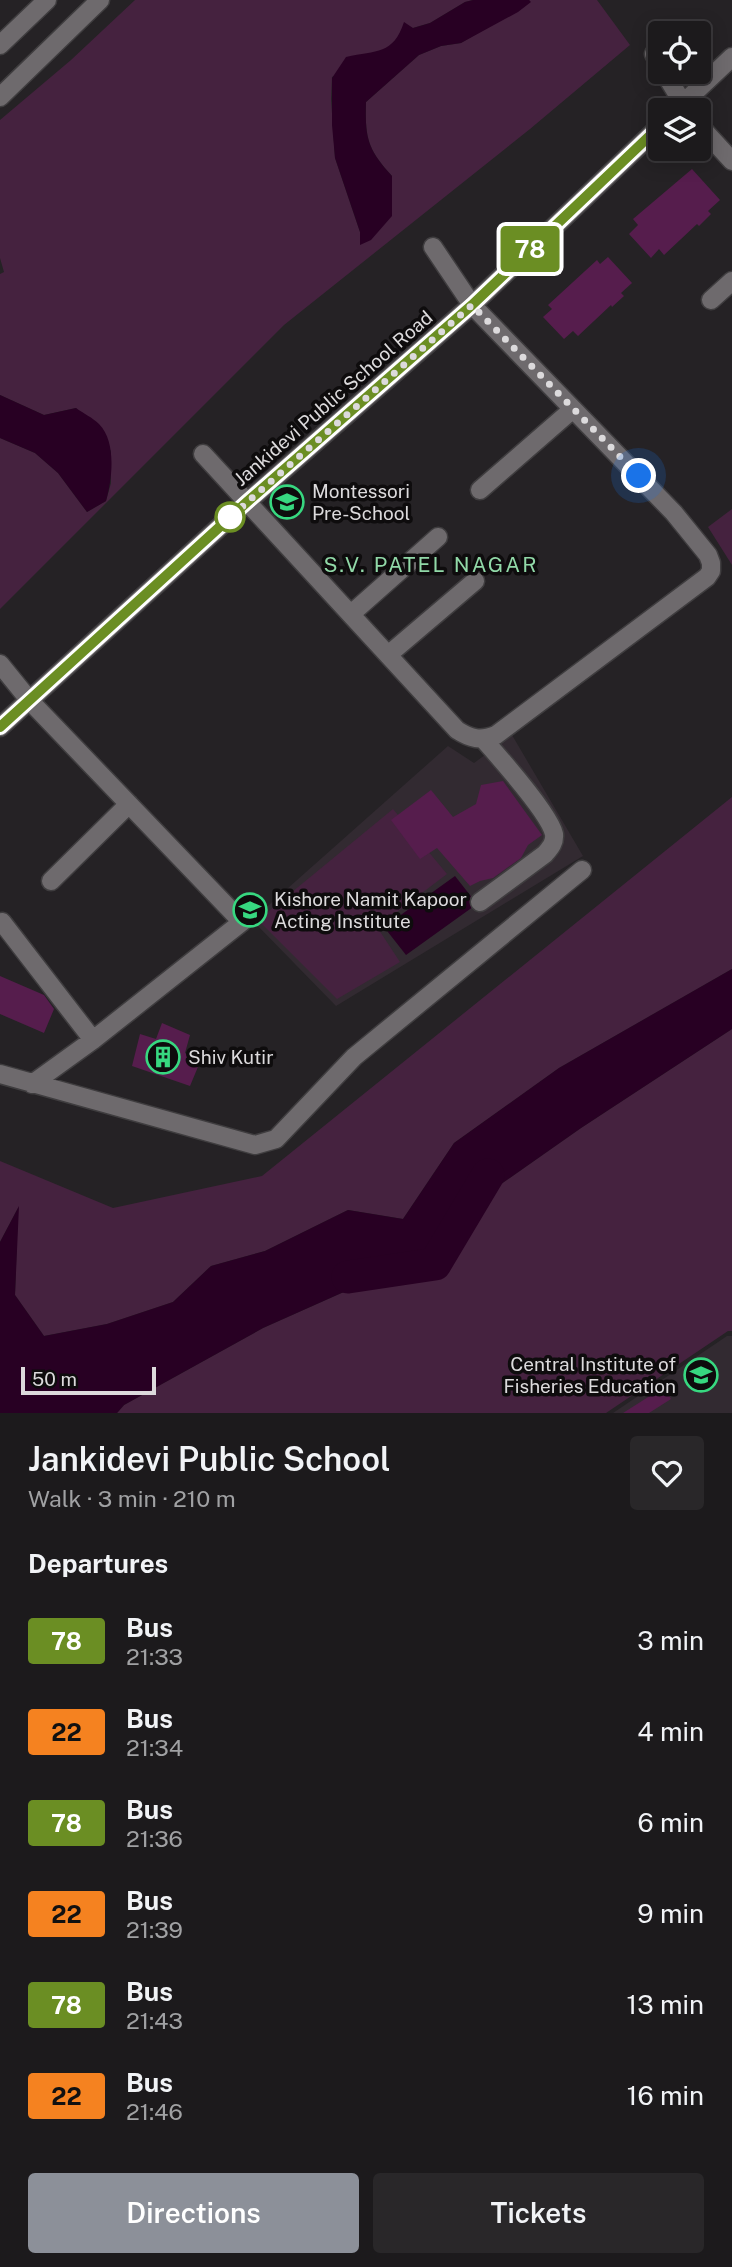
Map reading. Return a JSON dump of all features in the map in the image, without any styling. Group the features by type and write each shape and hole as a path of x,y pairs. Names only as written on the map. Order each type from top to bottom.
{"street":[{"path":"0,45 47,0"},
{"path":"0,97 100,0"},
{"path":"692,98 732,57"},
{"name":"Jankidevi Public School Road","path":"0,727 247,502 472,305 648,137"},
{"path":"711,138 732,161"},
{"path":"203,454 457,730 471,739 484,740 496,735 707,577 711,571 708,555 674,513 472,305 433,247"},
{"path":"711,300 732,281"},
{"path":"502,336 516,323"},
{"path":"480,490 573,409"},
{"path":"351,614 438,537"},
{"path":"388,655 475,581"},
{"path":"0,664 30,701 242,922 93,1040 32,1084"},
{"path":"480,902 545,854 552,846 554,835 547,819 484,740"},
{"path":"51,881 129,804"},
{"path":"0,1074 255,1145 276,1139 354,1058 582,870"},
{"path":"2,922 93,1040"}],"shaded area":[{"path":"135,0 473,0 430,23 413,28 389,48 332,77 335,158 360,232 360,244 392,176 377,158 369,142 366,102 419,55 441,46 461,43 530,2 529,0 597,0 630,45 530,129 284,325 0,609 0,438 35,453 58,473 87,512 106,501 111,483 111,451 76,408 44,415 0,395 0,274 4,272 0,258 0,120 71,60"},
{"path":"473,0 531,2 461,43 441,46 419,55 366,102 369,142 377,158 392,176 392,216 371,240 360,245 360,232 335,158 332,78 346,57 375,52 389,46 400,33 404,22 413,28 430,23"},
{"path":"0,395 44,415 76,408 99,424 109,441 112,461 106,501 87,512 58,473 35,453 0,438"},
{"path":"732,509 732,565 708,527"},
{"path":"512,735 583,856 336,1006 252,920 448,746 474,763"},
{"path":"732,797 732,969 559,1068 454,1143 403,1219 348,1210 265,1251 211,1266 173,1302 107,1324 44,1336 15,1295 18,1208 0,1242 0,1161 113,1208 262,1176"},
{"path":"393,809 447,874 377,927 400,962 337,999 258,920"},
{"path":"455,876 477,904 406,955 384,927"},
{"path":"732,969 732,1029 581,1128 487,1194 411,1262 263,1328 124,1405 117,1413 0,1413 0,1242 19,1206 15,1295 44,1336 107,1324 173,1302 211,1266 265,1251 348,1210 403,1219 454,1143 559,1068"},
{"path":"732,1029 732,1331 728,1331 606,1413 117,1413 124,1405 263,1328 411,1262 487,1194 581,1128"},
{"name":"Central Institute of Fisheries Education","path":"727,1336 732,1336 732,1413 613,1413"}],"building":[{"path":"692,169 720,200 708,211 711,214 699,226 697,224 664,255 659,249 651,258 629,234 638,225 633,219"},
{"path":"608,257 632,283 621,293 624,296 578,336 573,331 564,339 543,317 552,309 548,305 597,260 600,264"},
{"path":"503,781 542,835 528,845 521,858 493,878 470,886 437,848 420,859 391,820 431,790 453,817 476,804 481,785"},
{"path":"0,976 44,995 54,1009 44,1033 0,1014"},
{"name":"Shiv Kutir","path":"162,1023 190,1035 185,1053 200,1062 190,1086 132,1066 140,1034 156,1039"},
{"path":"664,1387 671,1399 649,1413 623,1413"}],"waterway":[{"path":"348,1277 435,1264 488,1175"}],"bus line":[{"name":"78","path":"0,727 247,502 472,305 648,137"}],"place":[{"name":"Montessori Pre-School","path":"287,502"},
{"name":"Kishore Namit Kapoor Acting Institute","path":"250,910"},
{"name":"Shiv Kutir","path":"163,1057"},
{"name":"Central Institute of Fisheries Education","path":"701,1375"}],"district":[{"name":"S.V. PATEL NAGAR","path":"431,564"}],"route":[{"path":"230,517 227,520 472,305 639,476"}]}
